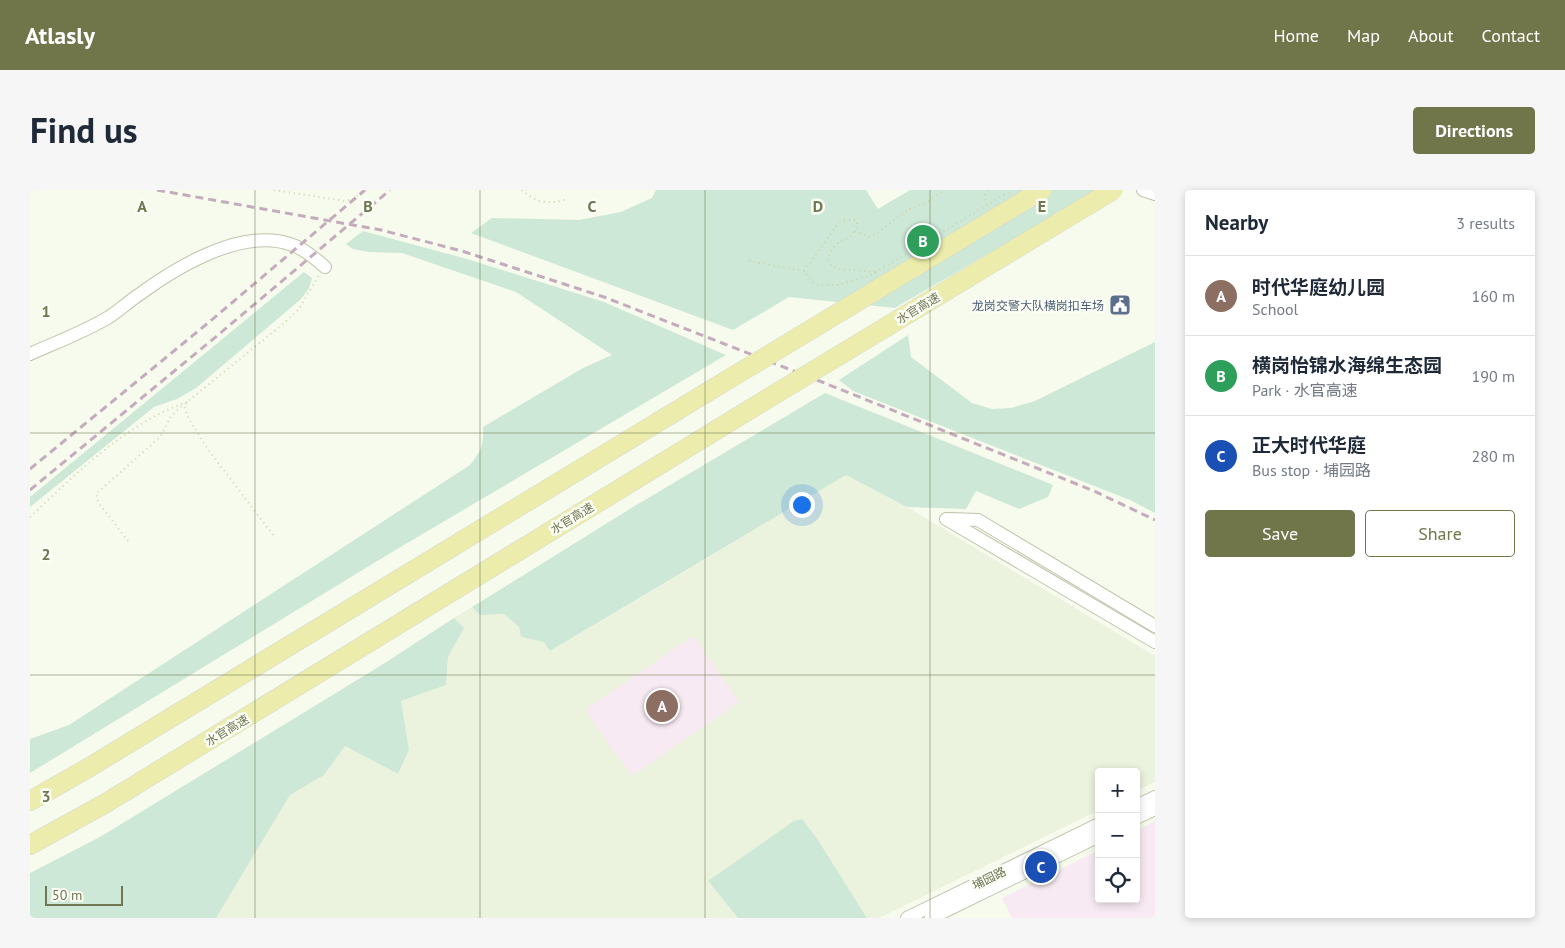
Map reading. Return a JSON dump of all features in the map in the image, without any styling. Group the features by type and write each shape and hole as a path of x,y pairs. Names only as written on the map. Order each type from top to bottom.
{"highway":[{"path":"30,800 96,763 1042,190"},
{"name":"水官高速","path":"30,845 106,804 767,399 1113,190"}],"street":[{"path":"1143,190 1155,194"},
{"path":"30,354 92,327 166,276 193,261 237,244 254,240 290,244 313,257 325,267"},
{"path":"1155,626 978,520 946,519 1155,642"},
{"path":"1140,804 1155,797"},
{"path":"1140,816 1155,809"},
{"name":"埔园路","path":"907,918 1095,826"},
{"name":"埔园路","path":"931,918 1095,838"}],"path":[{"path":"274,190 345,201 353,199 364,190"},
{"path":"522,190 533,199 545,203 567,200"},
{"path":"855,231 871,237 908,210 924,204 944,190"},
{"path":"987,205 985,195 988,190"},
{"path":"749,261 804,271 813,282 819,285 838,285 876,272 1010,190"},
{"path":"804,271 840,222 848,220 857,221 855,231 850,238 840,240 834,245 829,257 831,264 839,269 876,272"},
{"path":"128,541 98,502 96,494 160,437 172,415 186,402 275,332 294,314 307,298 325,267"},
{"path":"30,516 122,436 166,410 186,402"},
{"path":"186,402 184,406 185,412 208,448 274,535"}],"shaded area":[{"path":"656,190 866,190 878,209 910,190 1098,190 895,308 789,297 733,330 471,233 492,218 579,220 621,212 652,198"},
{"path":"363,231 467,259 604,302 726,355 387,555 30,773 30,739 69,725 470,465 481,448 483,427 583,368 612,355 516,292 402,253 368,252 353,249 346,244"},
{"path":"304,272 312,278 309,288 301,299 196,388 177,399 154,407 30,507 30,497"},
{"path":"908,335 911,357 972,403 992,409 1011,408 1035,401 1155,342 1155,513 1130,500 853,391 839,380"},
{"path":"825,393 1053,485 1048,497 1019,509 976,491 966,509 907,507 846,475 550,651 544,642 521,637 519,627 504,614 480,615 472,607 633,507"},
{"path":"846,475 907,507 1155,656 1155,782 1140,789 1140,768 1095,768 1095,812 879,918 867,918 818,840 801,819 709,882 738,918 216,918 290,795 324,775 345,746 398,774 409,750 401,701 446,685 448,657 464,628 454,618 472,607 480,615 504,614 519,627 521,637 544,642 551,651"},
{"path":"454,618 464,628 448,657 446,685 401,701 409,750 398,774 345,746 324,775 290,795 216,918 30,918 30,873 100,837 380,666"},
{"path":"693,636 739,702 632,776 585,710"},
{"path":"802,819 818,840 867,918 738,918 708,881 794,821"},
{"path":"1155,821 1155,918 1012,918 1002,898 1095,852 1095,903 1140,903 1140,829"}],"railway":[{"path":"157,190 381,230 462,251 604,297 1094,491 1155,520"},
{"path":"30,469 208,323 365,190"},
{"path":"30,490 390,190"}],"place":[{"name":"横岗怡锦水海绵生态园","path":"923,241"},
{"name":"龙岗交警大队横岗扣车场","path":"1120,305"},
{"name":"时代华庭幼儿园","path":"662,706"},
{"name":"正大时代华庭","path":"1041,867"}]}
